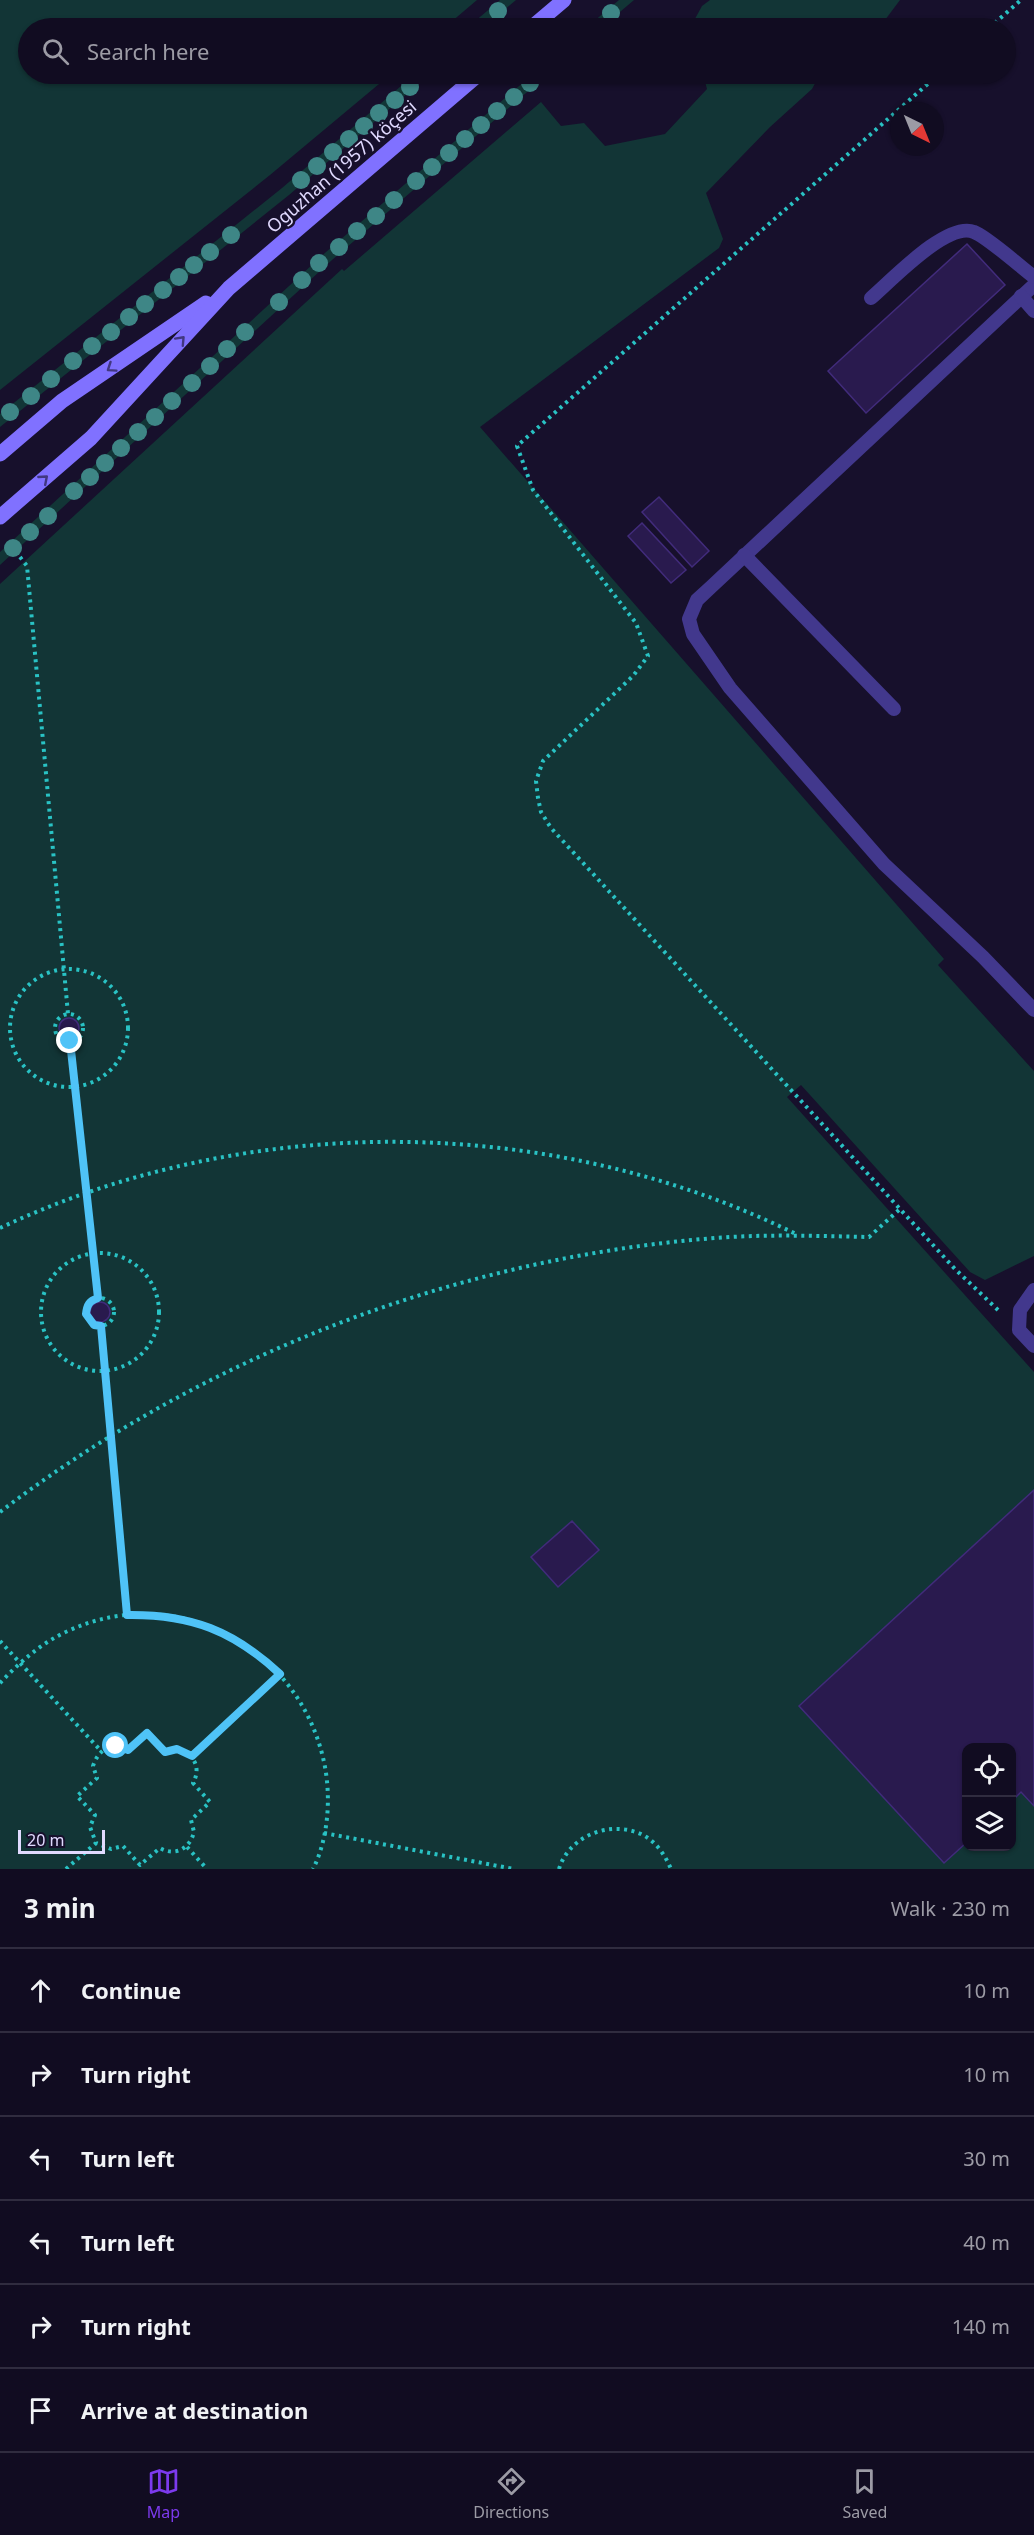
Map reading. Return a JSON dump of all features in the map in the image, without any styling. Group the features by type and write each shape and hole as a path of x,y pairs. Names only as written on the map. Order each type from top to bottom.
{"main road":[{"path":"543,18 564,0"},
{"name":"Oguzhan (1957) köçesi","path":"0,454 62,401 229,288 466,84"},
{"name":"Oguzhan (1957) köçesi","path":"0,517 91,438 229,288"}],"lane":[{"path":"871,298 927,249 960,230 975,232 1034,277"},
{"path":"1034,285 697,600 689,619 693,634 730,688 877,856 983,957 1034,1010"},
{"path":"1021,296 1034,311"},
{"path":"744,555 894,709"},
{"path":"1034,1290 1020,1310 1019,1330 1034,1346"}],"path":[{"path":"1001,18 1022,0"},
{"path":"20,557 27,566 68,1014"},
{"path":"63,969 87,971 107,982 118,993 125,1007 128,1022 128,1038 115,1066 103,1077 89,1084 75,1087 58,1087 30,1074 13,1049 9,1034 14,1003 23,990 34,979 48,972 63,969"},
{"path":"68,1014 75,1015 83,1026 82,1033 77,1039 63,1041 55,1029 61,1016 68,1014"},
{"path":"70,1041 98,1298"},
{"path":"0,1228 88,1193 189,1163 264,1151 358,1142 444,1143 554,1155 643,1176 721,1202 799,1236"},
{"path":"0,1512 111,1436 225,1372 370,1311 488,1276 602,1252 717,1238 869,1237 900,1209"},
{"path":"94,1252 110,1253 138,1266 149,1278 160,1307 154,1337 146,1350 134,1361 121,1368 105,1372 74,1366 61,1358 51,1347 40,1318 46,1287 54,1274 79,1256 94,1252"},
{"path":"98,1298 105,1299 111,1304 113,1310 112,1318 101,1326 94,1325 86,1314 91,1300 98,1298"},
{"path":"101,1326 127,1615"},
{"path":"0,1683 42,1644 68,1630 95,1621 127,1615 153,1614 182,1618 209,1626 235,1638 259,1654 280,1674 298,1697 312,1722 327,1778 328,1807 324,1833 313,1869"},
{"path":"0,1641 101,1752"},
{"path":"192,1756 280,1674"},
{"path":"147,1733 165,1752 177,1749 192,1756 197,1771 193,1783 210,1802 190,1820 194,1832 187,1846 180,1851 171,1852 160,1848 140,1865 123,1846 111,1849 96,1843 90,1827 95,1815 77,1796 97,1778 93,1766 101,1752 108,1747 116,1746 128,1750 147,1733"},
{"path":"559,1869 570,1849 581,1839 610,1828 641,1834 664,1854 671,1869"},
{"path":"324,1833 514,1869"},
{"path":"66,1869 96,1843"},
{"path":"187,1846 207,1869"}],"green space":[{"path":"0,0 477,0 456,18 18,18 18,84 379,84 270,175 0,390"},
{"path":"500,0 516,0 495,18 479,18"},
{"path":"619,0 634,0 613,18 598,18"},
{"path":"710,0 900,0 886,18 695,18 702,6"},
{"path":"403,84 418,84 289,195 0,427 0,414 282,188"},
{"path":"521,84 536,84 332,260 0,565 0,552 326,252"},
{"path":"706,84 815,84 706,193 723,239 719,248 480,427 944,959 938,965 1034,1071 1034,1256 985,1280 970,1272 801,1085 787,1097 1034,1372 1034,1869 0,1869 0,584 342,269 344,271 541,102 561,126 584,123 605,146 665,134 707,89"}],"building":[{"path":"967,244 1005,285 866,413 828,371"},
{"path":"659,497 709,551 692,567 642,512"},
{"path":"642,523 686,570 671,583 628,536"},
{"path":"69,1018 76,1021 79,1028 76,1035 69,1038 62,1035 59,1028 62,1021"},
{"path":"100,1302 107,1305 110,1312 107,1319 100,1322 93,1319 90,1312 93,1305"},
{"path":"1034,1490 1034,1806 1021,1792 1016,1797 1016,1743 962,1743 962,1847 944,1863 799,1706"},
{"path":"572,1521 599,1550 558,1587 531,1557"}],"route":[{"path":"70,1041 98,1298 91,1300 86,1314 88,1320 94,1325 101,1326 127,1615 153,1614 182,1618 209,1626 235,1638 259,1654 280,1674 192,1756 177,1749 165,1752 147,1733 128,1750 116,1746"}]}
